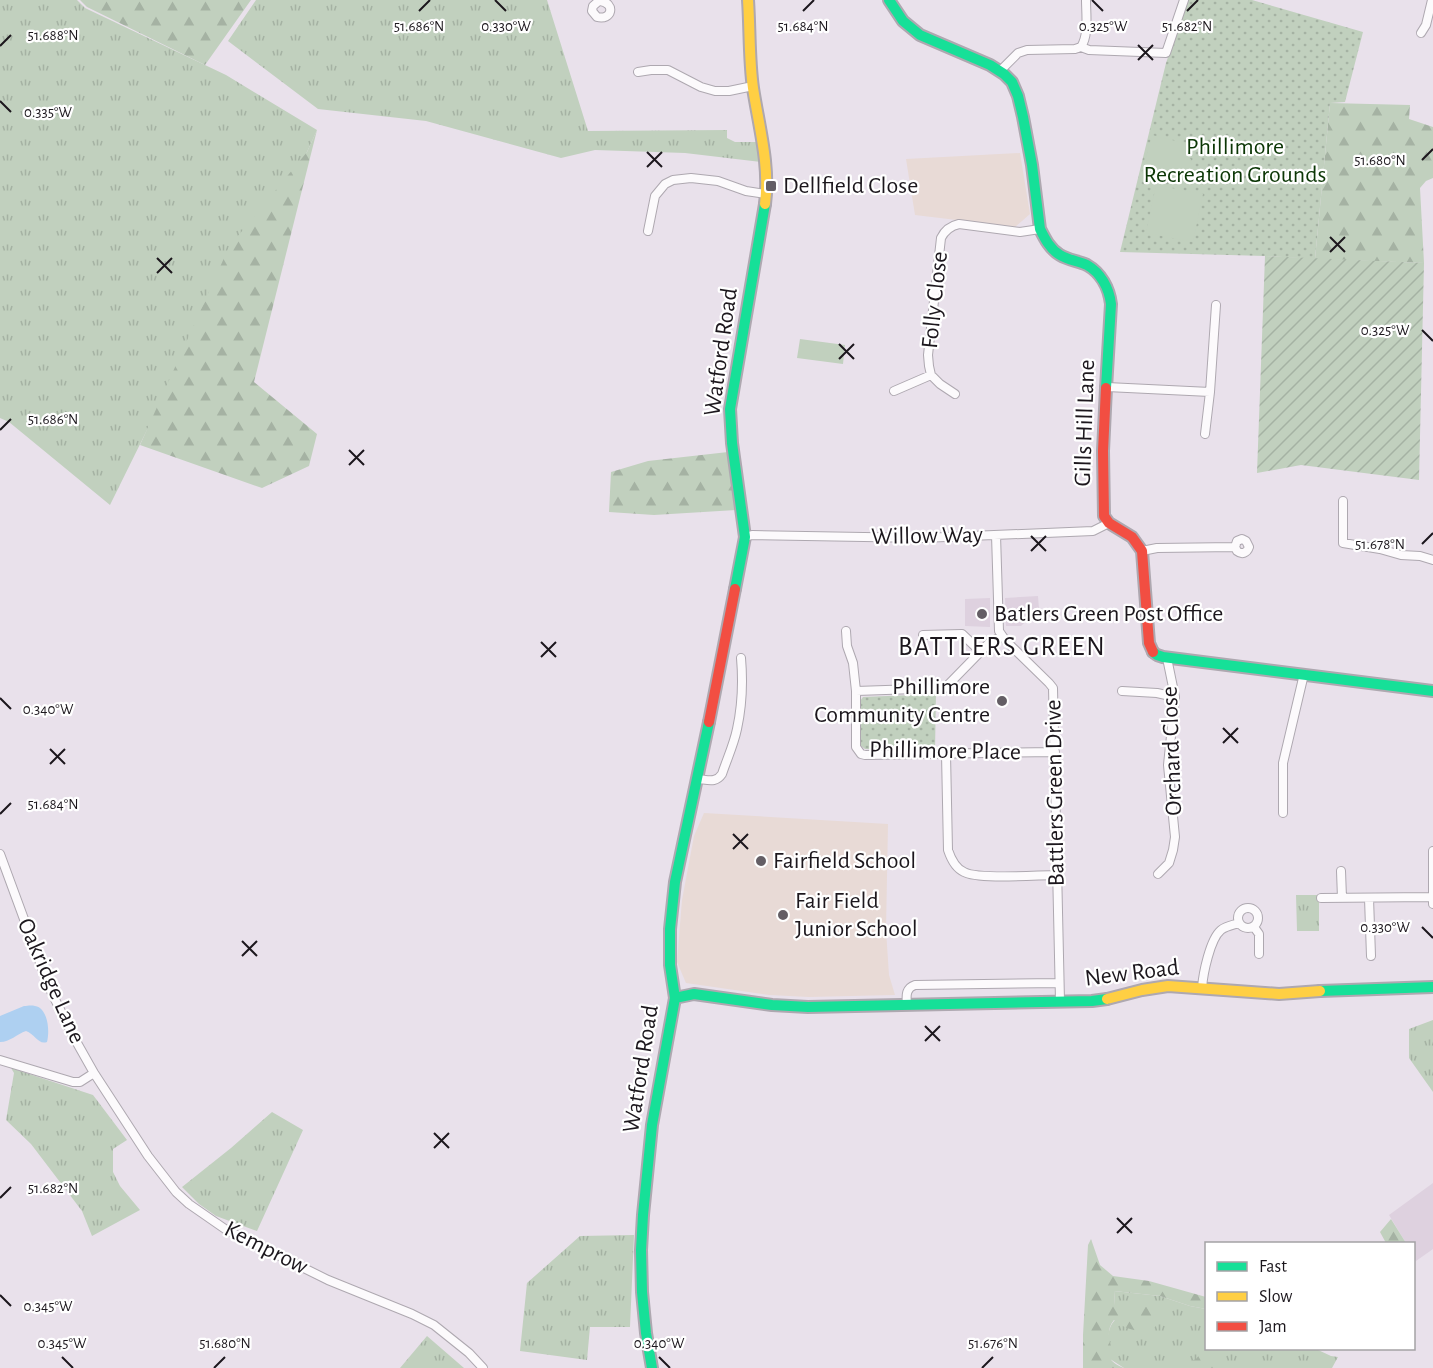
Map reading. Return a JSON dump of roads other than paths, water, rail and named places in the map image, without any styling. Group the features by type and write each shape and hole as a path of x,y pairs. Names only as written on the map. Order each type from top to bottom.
{"street":[{"name":"Watford Road","path":"652,1368 642,1292 642,1215 652,1125 675,998 670,965 670,929 675,882 698,779 745,537 732,443 730,409 766,194 766,164 753,86 748,0"},
{"path":"889,0 903,21 920,35 1000,70 1014,87 1023,116 1040,229"},
{"path":"1000,70 1018,53 1027,50 1081,47 1085,38 1086,0"},
{"path":"1081,47 1089,51 1166,53 1184,0"},
{"path":"1421,33 1426,25 1431,0"},
{"path":"638,72 668,70 701,87 715,91 729,91 753,86"},
{"path":"648,231 655,196 665,184 673,180 691,178 718,181 746,191 766,194"},
{"name":"Folly Close","path":"955,394 931,375 928,355 941,238 944,232 952,225 959,224 1020,232 1040,229"},
{"name":"Gills Hill Lane","path":"1040,229 1050,247 1064,257 1095,271 1103,279 1111,296 1102,505 1104,516 1109,523"},
{"path":"1205,434 1216,305"},
{"name":"Folly Close","path":"894,391 931,375"},
{"path":"1107,387 1210,392"},
{"path":"1344,501 1343,543 1433,560"},
{"path":"1109,523 1132,537 1142,551 1149,643 1155,655 1433,691"},
{"name":"Willow Way","path":"745,537 752,535 922,537 996,535 1093,531 1109,523"},
{"path":"856,691 945,688 989,643 1002,636 998,625 996,535"},
{"path":"1142,551 1157,548 1235,547"},
{"name":"Phillimore Place","path":"846,631 856,691 856,747 861,754 1055,752"},
{"path":"923,635 962,634 981,652"},
{"name":"Battlers Green Drive","path":"1002,636 1053,688 1060,1001"},
{"path":"698,779 715,781 722,774 737,730 743,673 741,658"},
{"name":"Orchard Close","path":"1158,874 1168,863 1175,837 1168,765 1175,697 1167,658"},
{"path":"1283,813 1283,763 1304,674"},
{"path":"1122,691 1157,693 1175,697"},
{"path":"946,754 948,850 955,865 961,871 976,876 1058,875"},
{"path":"1321,898 1432,901 1433,851"},
{"name":"Oakridge Lane","path":"0,854 49,987 94,1074"},
{"path":"1341,871 1341,898"},
{"path":"1369,898 1371,956"},
{"path":"1250,908 1256,911 1259,917 1259,921 1251,928 1244,928 1239,923 1238,916 1241,911 1250,908"},
{"path":"1202,988 1206,962 1217,935 1224,928 1239,923"},
{"path":"1254,927 1259,934 1259,954"},
{"name":"New Road","path":"907,1004 907,992 915,985 1059,983"},
{"name":"New Road","path":"675,998 694,994 772,1005 808,1007 1106,999 1154,987 1279,994 1348,989 1433,987"},
{"path":"0,1060 73,1082 80,1082 94,1074"},
{"name":"Kemprow","path":"94,1074 148,1156 176,1192 189,1204 225,1228 288,1261 434,1325 469,1353 483,1368"}],"water":[{"path":"24,1006 35,1006 43,1011 48,1026 47,1042 41,1042 26,1031 7,1041 0,1042 0,1016"}],"place":[{"name":"Dellfield Close","path":"771,186"},
{"name":"Batlers Green Post Office","path":"982,614"},
{"name":"Phillimore Community Centre","path":"1002,701"},
{"name":"Fairfield School","path":"761,861"},
{"name":"Fair Field Junior School","path":"783,915"}],"district":[{"name":"BATTLERS GREEN","path":"1002,646"}],"park label":[{"name":"Phillimore Recreation Grounds","path":"1235,161"}]}
